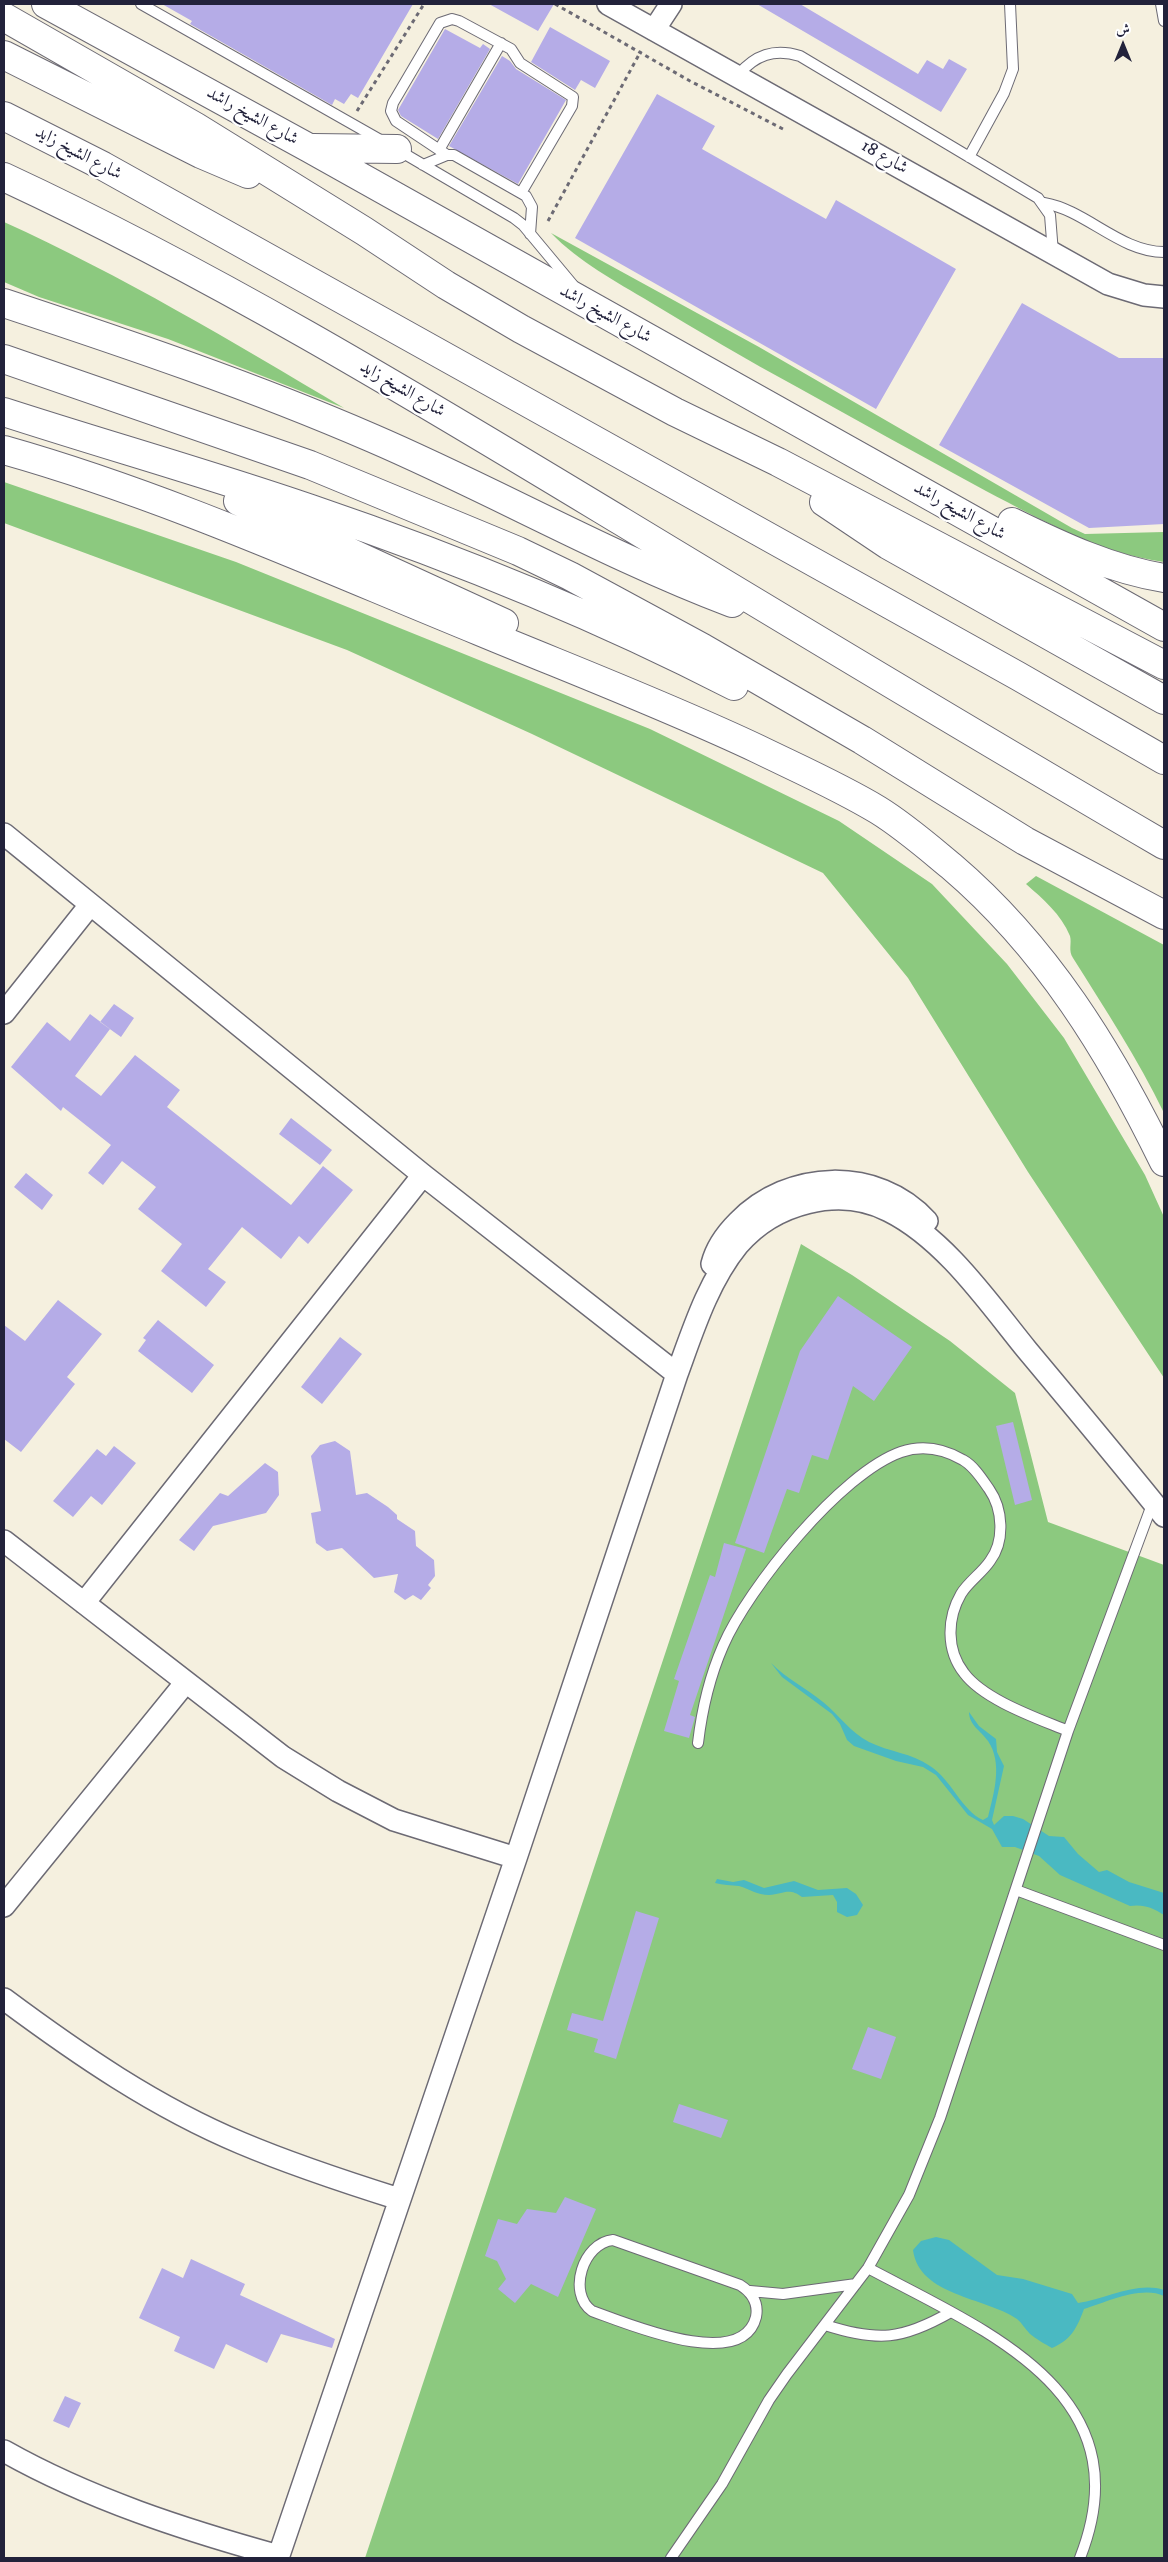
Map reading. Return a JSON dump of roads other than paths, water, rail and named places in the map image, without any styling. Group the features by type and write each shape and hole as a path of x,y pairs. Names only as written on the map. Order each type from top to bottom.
{"highway":[{"name":"شارع الشيخ راشد","path":"46,4 309,148 1164,627"},
{"path":"4,17 188,122 306,194 446,285 522,329 675,412 778,462 1164,665"},
{"path":"4,55 201,154 261,180 306,194"},
{"name":"شارع الشيخ زايد","path":"4,116 103,166 1164,760"},
{"path":"309,148 397,149"},
{"name":"شارع الشيخ زايد","path":"4,177 138,241 266,312 414,396 790,623"},
{"path":"4,303 202,371 302,409 441,469 662,575 790,623 982,739 1164,845"},
{"path":"4,360 310,466 518,551 570,576 728,663 862,740 1025,841 1164,915"},
{"path":"4,412 311,509 449,560 592,619 716,677 896,773 972,809"},
{"path":"842,447 921,478 1079,554 1110,566 1164,578"},
{"path":"113,448 355,553 610,672 650,692 688,716"},
{"path":"4,450 90,477 181,510 688,716 802,770 879,811 938,856 981,894 1027,943 1082,1014 1131,1094 1164,1162"},
{"path":"778,462 823,502 859,527 1164,700"}],"street":[{"name":"شارع 18","path":"608,4 738,75 1108,284 1144,295 1164,297"},
{"path":"654,30 671,4"},
{"path":"4,834 423,1175 677,1374"},
{"path":"4,1013 90,905"},
{"path":"84,1603 423,1175"},
{"path":"4,2451 115,2502 169,2523 278,2557 516,1858 677,1374 706,1297 713,1260 728,1233 750,1210 769,1197 805,1183 836,1180 866,1184 896,1196 921,1214 940,1235 960,1268 1159,1509"},
{"path":"4,1541 283,1757 338,1791 394,1820 516,1858"},
{"path":"4,1906 186,1682"},
{"path":"4,1999 92,2062 172,2110 240,2143 301,2167 399,2199"}],"lane":[{"path":"141,4 350,122 514,218 593,308"},
{"path":"969,157 1004,93 1012,69 1010,4"},
{"path":"1161,4 1164,21"},
{"path":"521,193 572,106 573,97 520,63 514,52 501,43 452,19 440,23 391,107 391,115 396,121 443,153 456,157 521,193 531,202 533,238"},
{"path":"424,165 443,153 501,43"},
{"path":"738,75 748,63 768,54 790,53 800,56 1044,203 1067,210 1135,246 1164,252"},
{"path":"1044,203 1050,215 1053,254"},
{"path":"698,1743 703,1707 723,1646 740,1613 761,1582 815,1519 853,1481 879,1463 902,1452 923,1448 945,1451 964,1461 980,1476 993,1495 1000,1516 1000,1539 991,1560 962,1593 953,1612 950,1633 954,1654 964,1673 980,1688 1018,1709 1068,1731"},
{"path":"671,2558 722,2484 770,2400 868,2268 902,2210 926,2157 1027,1860 1068,1731 1159,1509"},
{"path":"1016,1890 1164,1945"},
{"path":"750,2291 755,2302 756,2314 753,2325 745,2334 736,2339 709,2343 681,2340 592,2311 582,2301 579,2286 590,2251 604,2241 613,2240 728,2280 750,2291 783,2294 856,2284"},
{"path":"868,2268 951,2312 998,2340 1045,2375 1069,2402 1086,2434 1094,2469 1095,2505 1087,2540 1080,2558"},
{"path":"825,2325 857,2335 890,2336 922,2329 951,2312"}],"water":[{"path":"771,1663 783,1674 823,1702 862,1738 916,1758 930,1766 938,1772 962,1802 983,1820 988,1817 993,1798 996,1778 995,1759 988,1741 971,1721 969,1712 979,1726 996,1739 997,1752 1004,1766 992,1820 994,1825 1004,1816 1013,1816 1023,1819 1049,1836 1064,1837 1078,1854 1099,1872 1107,1870 1129,1882 1164,1893 1164,1915 1148,1907 1130,1906 1060,1875 1039,1856 1015,1847 1002,1847 992,1829 968,1815 936,1775 923,1767 896,1761 854,1746 847,1740 840,1724 832,1714 782,1677"},
{"path":"717,1879 733,1882 744,1880 764,1888 794,1881 818,1890 847,1888 856,1894 863,1905 857,1915 847,1917 837,1912 837,1902 833,1895 802,1897 793,1892 786,1892 765,1895 739,1886 715,1883"},
{"path":"936,2237 949,2240 997,2275 1023,2279 1072,2294 1078,2303 1143,2288 1164,2290 1164,2296 1155,2293 1135,2293 1084,2309 1079,2322 1069,2337 1052,2348 1030,2334 1017,2319 940,2286 927,2277 918,2265 913,2250 921,2241"}]}
